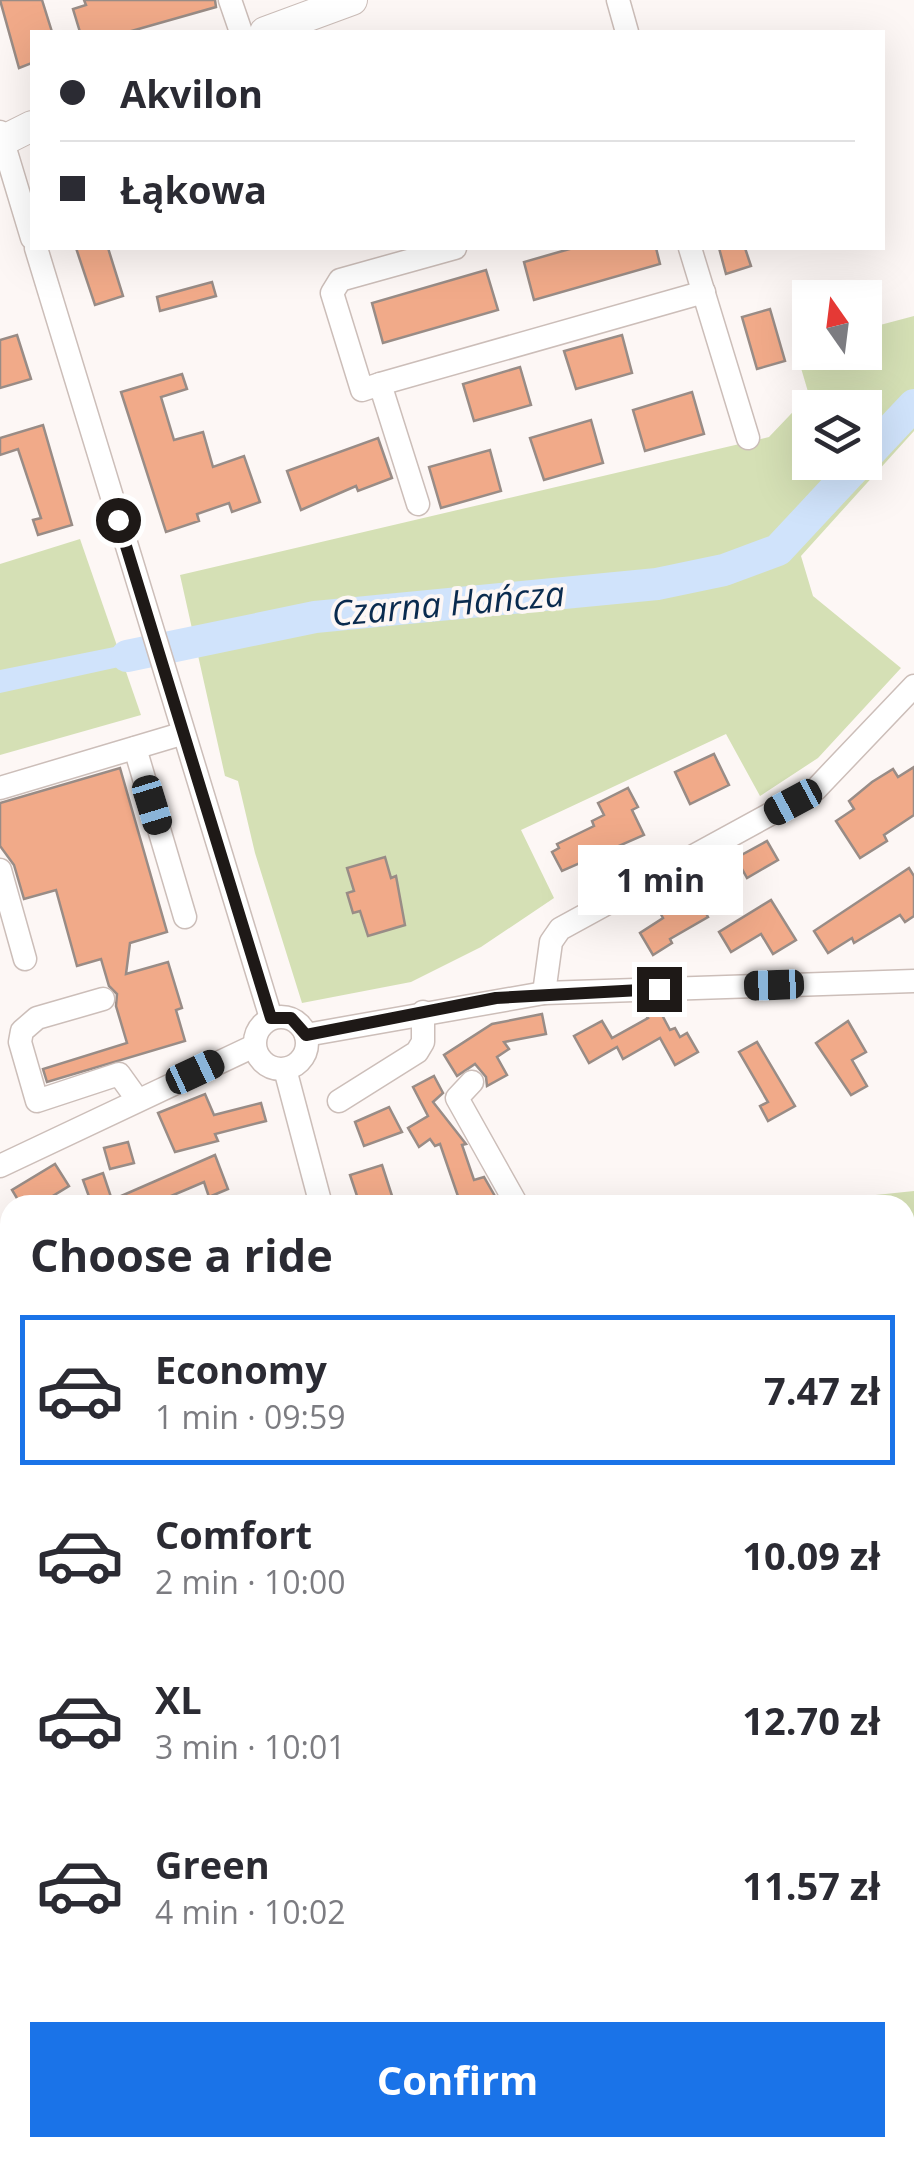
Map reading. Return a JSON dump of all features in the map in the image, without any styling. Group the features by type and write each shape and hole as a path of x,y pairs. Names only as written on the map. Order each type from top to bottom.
{"main road":[{"path":"270,30 350,0"},
{"path":"1,138 30,127"}],"street":[{"path":"230,0 239,30"},
{"path":"618,0 626,30"},
{"path":"1,138 30,232"},
{"path":"37,250 271,1018"},
{"path":"448,250 340,280 333,287 362,390 704,292"},
{"path":"691,250 748,438"},
{"path":"380,384 418,504"},
{"path":"544,993 548,954 560,928 816,789 914,686"},
{"path":"0,788 182,734"},
{"path":"135,748 185,916"},
{"path":"0,870 25,959"},
{"path":"306,1035 544,993 914,981"},
{"path":"103,999 37,1018 22,1032 20,1042 37,1100 118,1074 137,1099"},
{"path":"339,1101 417,1052 422,1042 423,1012"},
{"path":"271,1018 291,1018 306,1035 304,1055 285,1069 262,1061 254,1046 258,1028 271,1018"},
{"path":"0,1166 254,1046"},
{"path":"285,1069 318,1195"},
{"path":"472,1082 457,1098 511,1195"}],"green space":[{"path":"914,316 914,431 882,466 882,390 808,390 802,370 882,370 882,324"},
{"path":"792,413 792,480 870,480 801,556 813,596 901,668 818,758 760,796 726,734 521,830 554,898 481,947 411,982 302,1003 255,853 238,781 225,776 180,575 769,437"},
{"path":"80,539 141,715 0,755 0,564"},
{"path":"914,1191 914,1195 876,1195"}],"water":[{"path":"154,639 160,658 0,693 0,670"}],"building":[{"path":"0,0 42,0 51,30 30,30 30,64 19,68"},
{"path":"84,0 215,0 216,7 135,30 79,30 73,9 86,5"},
{"path":"77,250 109,250 123,296 95,305"},
{"path":"566,250 656,250 660,264 534,300 524,262"},
{"path":"720,250 746,250 751,266 726,274"},
{"path":"486,270 498,310 383,343 372,303"},
{"path":"212,282 216,296 160,311 157,297"},
{"path":"770,309 785,361 757,369 742,317"},
{"path":"17,335 31,379 0,388 0,340"},
{"path":"622,335 632,373 576,389 564,351"},
{"path":"520,367 531,405 474,421 463,384"},
{"path":"182,374 187,389 161,397 174,440 203,432 213,467 244,456 260,502 232,512 229,503 197,514 199,521 166,532 121,392"},
{"path":"692,392 704,434 645,451 633,410"},
{"path":"591,420 603,463 544,480 530,438"},
{"path":"43,425 72,525 38,535 33,520 41,518 18,449 0,455 0,438"},
{"path":"378,438 392,478 358,491 356,486 301,510 287,471"},
{"path":"490,450 501,491 441,508 429,467"},
{"path":"714,754 729,785 690,804 675,772"},
{"path":"914,767 914,815 884,835 887,841 860,858 836,821 854,809 849,801 872,782 893,769 898,777"},
{"path":"120,768 167,932 130,943 126,974 168,962 182,1008 176,1010 185,1041 47,1082 43,1069 127,1043 116,1006 117,994 109,986 101,959 77,966 56,890 24,899 14,865 0,846 0,803"},
{"path":"628,788 638,807 632,810 644,835 562,871 552,852 559,848 557,844 594,826 592,821 604,815 598,803"},
{"path":"767,841 778,860 747,878 736,858"},
{"path":"385,857 391,878 396,876 405,925 368,936 360,911 353,913 347,893 354,891 347,868"},
{"path":"909,868 914,876 914,916 905,922 900,915 854,943 852,938 828,953 814,931"},
{"path":"689,883 708,917 670,939 672,943 653,955 640,933 663,918 658,909 664,905 662,901"},
{"path":"771,900 796,940 773,954 761,934 731,952 719,932"},
{"path":"661,1013 670,1030 675,1028 680,1037 687,1033 698,1052 675,1065 660,1038 623,1059 617,1047 589,1063 574,1036 602,1021 612,1038 648,1018 645,1014"},
{"path":"542,1014 546,1034 504,1042 509,1049 497,1057 507,1075 487,1086 486,1077 475,1064 457,1076 444,1055 492,1024"},
{"path":"848,1021 866,1052 852,1060 867,1086 851,1095 816,1043"},
{"path":"757,1042 795,1106 768,1121 760,1106 768,1102 739,1052"},
{"path":"434,1076 443,1093 433,1102 466,1144 462,1145 474,1180 484,1177 494,1195 458,1195 440,1144 435,1146 430,1139 419,1147 408,1128 428,1116 413,1087"},
{"path":"205,1094 214,1115 261,1103 266,1121 215,1134 218,1141 175,1152 158,1113"},
{"path":"389,1107 402,1132 364,1146 355,1122"},
{"path":"128,1142 134,1163 110,1169 104,1148"},
{"path":"215,1155 228,1189 208,1195 204,1182 173,1195 123,1195"},
{"path":"55,1164 69,1186 54,1195 15,1195 12,1190"},
{"path":"382,1165 392,1195 357,1195 350,1175"},
{"path":"103,1173 110,1195 88,1195 83,1180"}],"waterway":[{"name":"Czarna Hańcza","path":"882,439 914,405"},
{"name":"Czarna Hańcza","path":"127,656 315,617 657,584 724,570 778,550 843,480"}],"route":[{"path":"118,520 271,1018 291,1018 306,1035 496,998 659,989"}]}
